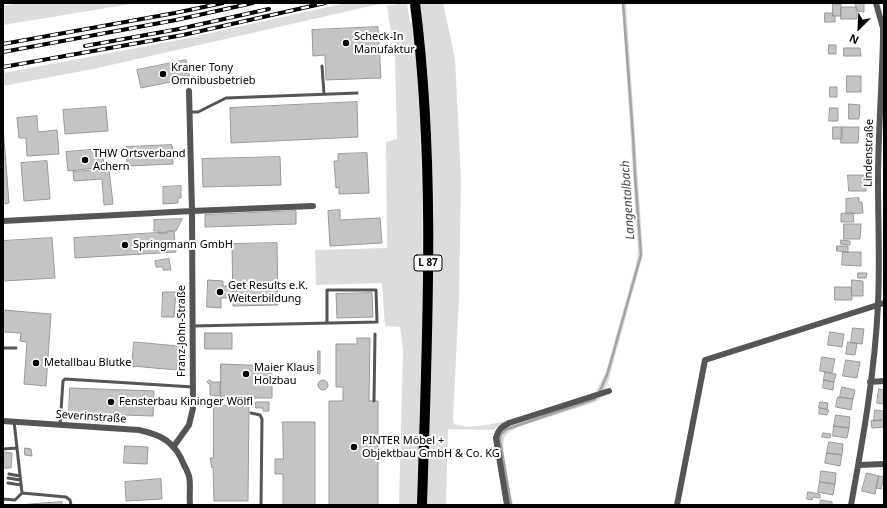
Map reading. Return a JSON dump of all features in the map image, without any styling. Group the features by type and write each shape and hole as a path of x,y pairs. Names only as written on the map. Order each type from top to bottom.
{"main road":[{"name":"L 87","path":"415,3 423,82 428,203 422,505"}],"street":[{"name":"Lindenstraße","path":"851,505 859,465 881,304 878,174 883,28 876,3"},
{"name":"Franz-John-Straße","path":"174,446 189,425 193,408 192,211 189,90"},
{"path":"3,221 313,206"},
{"path":"677,505 705,360 881,304"},
{"path":"870,382 884,381"},
{"path":"507,505 496,438 502,427 509,423 609,391"},
{"name":"Severinstraße","path":"3,421 139,430 154,433 174,446"},
{"path":"174,446 181,455 189,476 190,505"},
{"path":"859,465 884,464"}],"lane":[{"path":"322,66 324,94"},
{"path":"189,112 198,112 226,98 357,93"},
{"path":"192,326 377,322 376,290 327,290 327,322"},
{"path":"374,401 375,334"},
{"path":"3,348 16,348"},
{"path":"60,425 63,381 65,379 193,387"},
{"path":"251,412 260,415 262,419 260,505"},
{"path":"14,421 22,493"},
{"path":"3,449 17,448"},
{"path":"9,474 20,476"},
{"path":"8,478 20,480"},
{"path":"8,483 21,485"},
{"path":"3,499 15,500 22,493"},
{"path":"22,493 66,497 70,500 71,505"}],"shaded area":[{"path":"19,3 137,3 3,25 3,6"},
{"path":"346,3 384,3 93,69 3,86 3,73 179,40"},
{"path":"407,3 410,23 413,23 421,144 423,264 418,505 399,505 403,349 400,327 385,326 382,283 316,285 315,250 387,248 386,142 397,139 395,58 387,6"},
{"path":"421,3 443,3 455,59 461,180 459,296 454,424 470,427 519,417 502,424 494,430 448,429 446,505 427,505 432,322 429,107"},
{"path":"622,3 626,3 643,254 607,386 605,390 595,393 606,372 635,268 638,252"},
{"path":"602,396 599,400 590,404 518,427 505,436 503,450 504,459 513,505 509,505 498,437 500,432 506,427"}],"building":[{"path":"855,3 864,3 864,12 857,11"},
{"path":"833,4 841,4 841,16 833,16"},
{"path":"841,7 857,7 857,19 841,19"},
{"path":"825,13 833,13 833,16 835,16 835,22 825,22"},
{"name":"Scheck-In Manufaktur","path":"378,27 381,78 326,80 325,55 313,56 312,30"},
{"path":"829,45 836,45 836,54 829,54"},
{"path":"844,48 860,48 861,56 844,56"},
{"name":"Kraner Tony Omnibusbetrieb","path":"186,60 190,78 141,88 137,70"},
{"path":"847,76 861,76 861,92 847,92"},
{"path":"830,87 837,87 837,97 830,97"},
{"path":"357,102 358,137 231,143 230,108"},
{"path":"849,104 860,105 859,119 849,119"},
{"path":"106,107 108,131 65,134 63,110"},
{"path":"830,108 838,108 838,121 829,121"},
{"path":"37,116 38,132 57,130 59,154 27,156 26,138 19,138 17,118"},
{"path":"3,126 9,203 3,204"},
{"path":"833,127 842,127 842,139 833,139"},
{"path":"842,127 859,127 858,143 841,143"},
{"path":"172,145 173,164 127,166 126,147"},
{"name":"THW Ortsverband Achern","path":"102,149 104,167 68,171 66,152"},
{"path":"367,153 369,193 339,194 339,187 336,188 334,161 338,161 338,154"},
{"path":"280,157 281,185 203,187 202,159"},
{"path":"47,161 50,199 24,201 21,163"},
{"path":"109,169 113,204 104,205 102,179 74,181 73,172"},
{"path":"848,175 866,175 866,191 849,191"},
{"path":"181,186 181,198 178,198 178,203 163,204 163,187"},
{"path":"859,198 859,202 862,202 863,213 846,214 846,199"},
{"path":"340,210 340,220 380,218 382,243 330,246 328,211"},
{"path":"296,211 296,224 205,227 205,215"},
{"path":"853,213 854,222 841,222 841,214"},
{"path":"182,219 176,231 167,231 167,233 159,234 159,231 154,231 154,220"},
{"path":"844,224 861,224 860,239 844,239"},
{"name":"Springmann GmbH","path":"174,232 176,252 75,258 74,238"},
{"path":"52,238 55,278 3,281 3,241"},
{"path":"841,240 850,241 850,245 841,244"},
{"path":"277,243 278,305 233,306 232,244"},
{"path":"837,246 848,246 848,252 837,251"},
{"path":"843,252 861,252 861,266 842,265"},
{"path":"169,259 171,270 163,270 163,267 156,267 155,261"},
{"path":"858,273 867,273 866,278 858,278"},
{"name":"Get Results e.K. Weiterbildung","path":"208,280 223,281 223,286 233,286 233,298 221,298 221,308 207,307"},
{"path":"852,280 863,281 863,296 852,296"},
{"path":"835,287 851,287 852,300 835,300"},
{"path":"163,292 176,292 174,317 162,317"},
{"path":"372,293 373,317 337,318 336,294"},
{"name":"Metallbau Blutke","path":"3,310 51,314 46,386 24,384 27,342 20,341 21,333 3,332"},
{"path":"853,328 864,329 862,344 851,343"},
{"path":"830,332 844,334 842,347 828,345"},
{"path":"205,333 232,333 232,349 205,349"},
{"name":"PINTER Möbel + Objektbau GmbH & Co. KG","path":"357,338 370,338 369,401 378,401 378,505 329,505 329,401 343,401 343,387 336,387 336,344 357,344"},
{"path":"134,342 178,346 177,370 132,366"},
{"path":"848,342 857,343 855,355 846,354"},
{"path":"318,351 320,351 320,374 318,374"},
{"path":"822,357 835,359 832,373 820,371"},
{"path":"846,360 860,362 857,378 843,376"},
{"name":"Maier Klaus Holzbau","path":"221,364 272,366 272,398 221,398"},
{"path":"825,372 836,374 834,382 824,380"},
{"path":"210,380 212,382 220,382 220,396 210,395 210,385 207,382"},
{"path":"321,380 325,380 327,381 327,389 321,390 318,387 318,383"},
{"path":"824,380 834,382 833,390 823,388"},
{"path":"842,387 855,390 853,399 840,397"},
{"name":"Fensterbau Kininger Wölfl","path":"70,388 154,391 153,416 69,413"},
{"path":"879,389 884,390 884,404 877,403"},
{"path":"838,397 853,399 851,410 836,407"},
{"path":"256,402 269,402 269,411 263,411 263,408 256,408"},
{"path":"820,402 828,403 827,409 819,408"},
{"path":"214,405 249,406 248,501 214,501 213,467 212,468 210,458 213,458"},
{"path":"820,408 829,410 827,415 819,414"},
{"path":"875,410 884,411 884,420 874,421"},
{"path":"836,415 850,417 849,428 834,426"},
{"path":"884,420 884,427 872,428 871,421"},
{"path":"283,422 315,422 315,505 283,505 283,474 275,474 275,459 283,459"},
{"path":"834,426 849,428 847,438 833,436"},
{"path":"823,433 831,434 830,438 822,437"},
{"path":"829,442 843,444 842,455 827,453"},
{"path":"125,446 148,447 147,464 124,463"},
{"path":"25,448 31,449 32,456 25,455"},
{"path":"3,452 12,453 11,468 3,468"},
{"path":"827,453 842,455 840,466 825,463"},
{"path":"821,471 836,473 835,484 820,482"},
{"path":"867,473 879,476 875,494 862,491"},
{"path":"879,476 884,477 881,489 876,488"},
{"path":"161,479 162,499 126,501 125,482"},
{"path":"820,482 835,484 833,495 818,492"},
{"path":"808,492 820,494 820,498 813,497 812,500 807,499"},
{"path":"821,500 832,502 832,505 820,505"},
{"path":"62,502 62,505 18,505"}],"waterway":[{"name":"Langentalbach","path":"600,391 607,375 641,255 623,3"},
{"name":"Langentalbach","path":"511,505 500,440 501,434 507,429 595,399"}],"railway":[{"path":"3,44 223,3"},
{"path":"3,52 176,20 253,3"},
{"path":"3,67 183,35 325,3"},
{"path":"85,46 179,29 269,9"}],"place":[{"name":"Scheck-In Manufaktur","path":"346,43"},
{"name":"Kraner Tony Omnibusbetrieb","path":"163,74"},
{"name":"THW Ortsverband Achern","path":"85,160"},
{"name":"Springmann GmbH","path":"125,245"},
{"name":"Get Results e.K. Weiterbildung","path":"220,292"},
{"name":"Metallbau Blutke","path":"36,363"},
{"name":"Maier Klaus Holzbau","path":"246,374"},
{"name":"Fensterbau Kininger Wölfl","path":"111,402"},
{"name":"PINTER Möbel + Objektbau GmbH & Co. KG","path":"354,447"}]}
